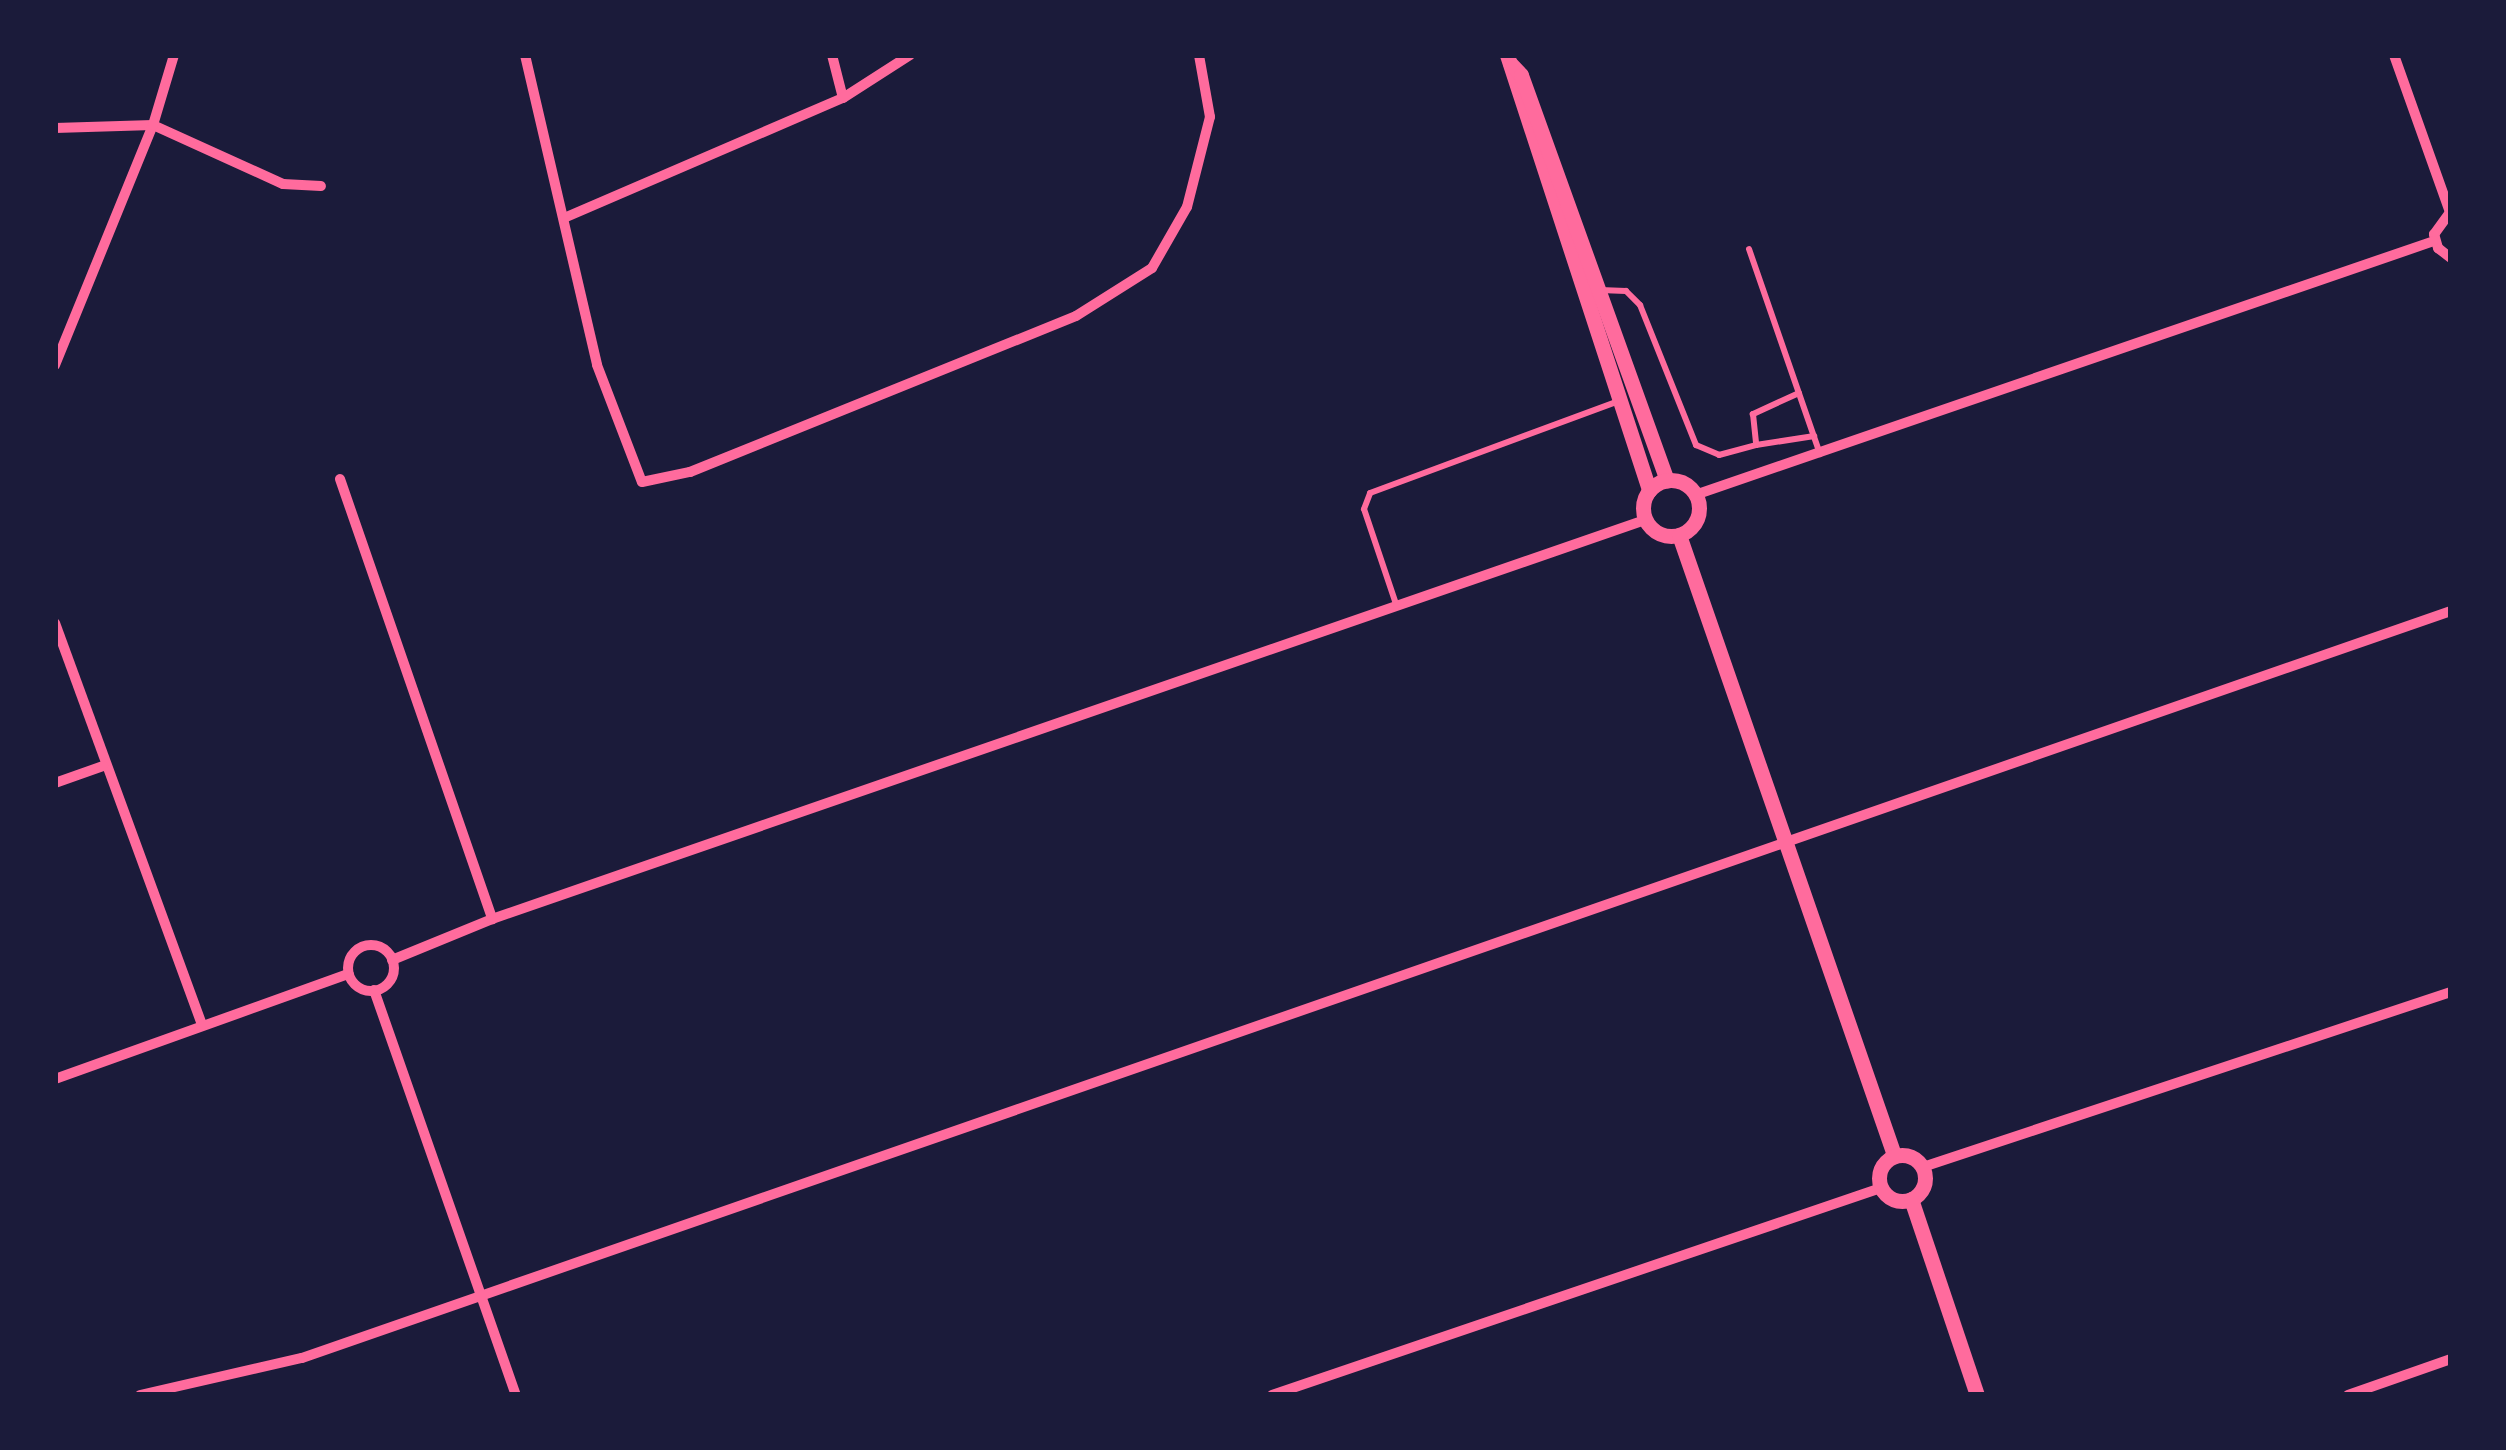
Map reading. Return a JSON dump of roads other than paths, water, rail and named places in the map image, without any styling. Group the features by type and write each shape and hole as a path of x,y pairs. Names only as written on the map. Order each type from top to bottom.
{"street":[{"path":"55,365 153,125 174,55"},
{"path":"524,55 597,365 642,482 690,472 1076,316 1152,268 1188,207 1210,117 1199,55"},
{"path":"832,55 843,98"},
{"path":"564,218 843,98 910,55"},
{"path":"2394,55 2450,212 2435,226 2434,241 2451,258"},
{"path":"1509,59 1521,74 1667,480 1695,495 2434,241"},
{"path":"1509,59 1617,402 1649,490 1645,520"},
{"path":"55,128 153,125 283,184 321,186"},
{"path":"340,479 492,919"},
{"path":"1649,490 1667,480"},
{"path":"1645,520 1662,535 1678,536 1696,519 1695,495"},
{"path":"392,960 492,919 1645,520"},
{"path":"1678,536 1894,1156"},
{"path":"140,1395 302,1358 2451,611"},
{"path":"55,624 103,766 202,1025"},
{"path":"55,783 103,766"},
{"path":"362,946 383,948 392,960 390,979 374,990 357,986 349,974 351,956 362,946"},
{"path":"55,1079 349,974"},
{"path":"374,990 516,1395"},
{"path":"1923,1168 2451,992"},
{"path":"1881,1188 1880,1168 1894,1156 1908,1155 1923,1168"},
{"path":"1881,1188 1897,1200 1911,1199 1922,1190 1923,1168"},
{"path":"1272,1395 1881,1188"},
{"path":"1911,1199 1976,1395"},
{"path":"2348,1395 2451,1359"}],"lane":[{"path":"1749,250 1820,455"},
{"path":"1599,290 1626,292 1640,305 1696,445 1719,455 1756,444 1814,436"},
{"path":"1756,444 1753,414 1799,393"},
{"path":"1396,604 1364,509 1370,493 1635,395"}]}
